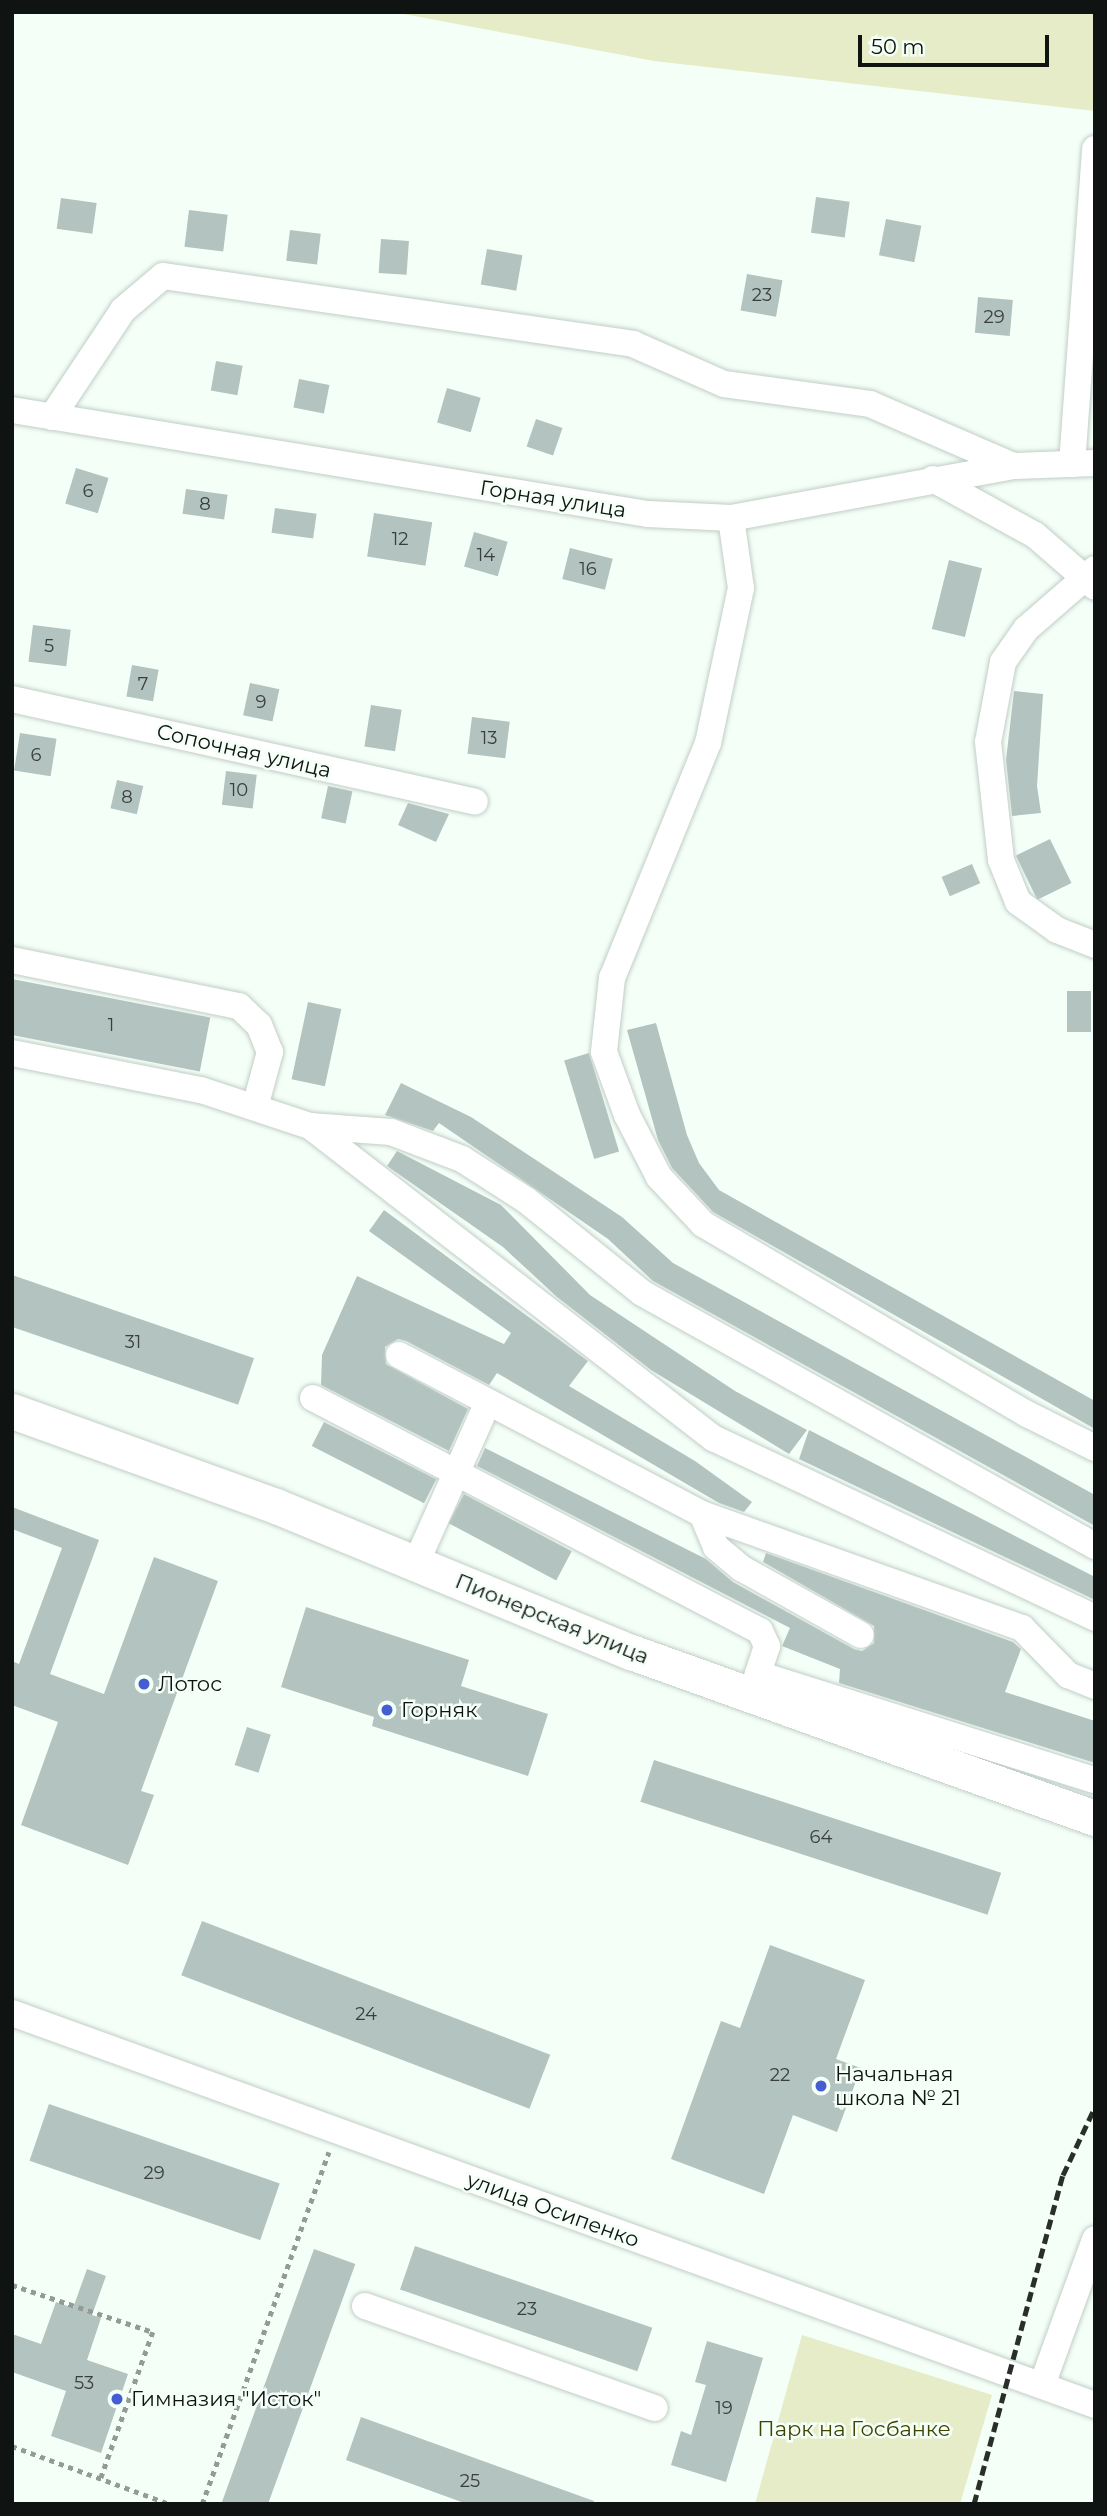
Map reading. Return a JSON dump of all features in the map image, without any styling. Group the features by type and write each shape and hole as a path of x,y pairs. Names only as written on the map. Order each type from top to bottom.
{"main road":[{"name":"Пионерская улица","path":"12,1411 276,1506 631,1652 755,1684 1095,1818"}],"street":[{"path":"1083,463 1095,149"},
{"path":"52,417 123,310 163,276 633,344 724,384 870,404 1014,466"},
{"name":"Горная улица","path":"12,410 648,514 731,518 1014,466 1083,463"},
{"path":"933,479 1035,535 1091,577 1026,629 1003,662 988,743 1001,860 1018,902 1057,930 1095,944"},
{"path":"731,518 741,588 708,743 612,978 604,1052 627,1115 659,1177 703,1224 1027,1414 1095,1448"},
{"name":"Сопочная улица","path":"12,699 475,802"},
{"path":"12,960 239,1006 260,1025 270,1052 256,1108"},
{"path":"12,1054 201,1090 310,1126 391,1132 463,1159 526,1200 642,1293 1095,1546"},
{"path":"310,1126 713,1438 1095,1618"},
{"path":"399,1355 702,1514 1022,1628 1068,1675 1095,1686"},
{"path":"313,1398 452,1474 760,1630 767,1647 755,1684 1095,1780"},
{"path":"416,1563 452,1474 488,1402"},
{"path":"702,1514 716,1547 741,1568 861,1635"},
{"name":"улица Осипенко","path":"12,2013 1095,2405"},
{"path":"1042,2385 1095,2239"},
{"path":"365,2306 655,2408"}],"path":[{"path":"202,2504 336,2132"},
{"path":"12,2285 153,2332 101,2478"},
{"path":"12,2446 170,2504"}],"green space":[{"path":"393,12 1095,12 1095,111 654,61"},
{"name":"Парк на Госбанке","path":"802,2335 992,2395 960,2504 755,2504"}],"building":[{"path":"816,197 850,202 845,237 811,233"},
{"path":"61,198 97,203 92,234 57,229"},
{"path":"189,210 228,215 223,251 184,247"},
{"path":"886,219 921,226 914,262 879,255"},
{"path":"290,230 321,234 317,265 286,261"},
{"path":"381,239 409,241 407,275 379,273"},
{"path":"487,249 522,255 516,291 481,284"},
{"path":"747,274 782,280 776,317 741,310"},
{"path":"978,297 1013,300 1010,336 975,333"},
{"path":"216,361 243,366 237,395 211,391"},
{"path":"299,379 329,385 324,413 293,407"},
{"path":"447,388 481,398 471,432 437,423"},
{"path":"536,419 562,428 553,456 527,446"},
{"path":"76,468 109,478 98,513 65,503"},
{"path":"186,489 228,495 224,520 183,514"},
{"path":"275,508 317,514 313,539 272,533"},
{"path":"374,513 432,522 425,566 367,556"},
{"path":"474,532 508,542 498,576 464,567"},
{"path":"570,548 613,559 605,590 562,579"},
{"path":"949,560 982,568 965,637 932,629"},
{"path":"33,625 71,630 66,666 28,662"},
{"path":"132,665 159,670 153,701 126,697"},
{"path":"250,683 279,689 272,722 243,715"},
{"path":"1014,691 1043,694 1037,786 1041,813 1012,816 1006,760"},
{"path":"371,705 402,710 395,751 364,746"},
{"path":"472,717 510,722 505,758 467,754"},
{"path":"20,733 57,739 51,776 14,771"},
{"path":"226,771 257,775 253,809 222,805"},
{"path":"117,780 143,786 137,814 110,808"},
{"path":"328,786 352,791 346,823 321,818"},
{"path":"408,803 449,814 436,842 398,825"},
{"path":"1050,839 1071,883 1037,900 1016,856"},
{"path":"972,864 980,883 950,896 942,877"},
{"path":"12,979 210,1018 200,1072 12,1035"},
{"path":"1067,991 1091,991 1091,1032 1067,1032"},
{"path":"308,1002 341,1009 325,1086 292,1079"},
{"path":"656,1023 687,1135 699,1163 719,1190 1095,1401 1095,1429 713,1212 672,1168 658,1140 627,1030"},
{"path":"589,1053 619,1151 594,1159 564,1061"},
{"path":"401,1083 471,1117 622,1217 673,1263 1095,1495 1095,1526 653,1281 608,1239 439,1123 433,1131 385,1115"},
{"path":"397,1151 501,1205 590,1295 735,1391 807,1430 789,1454 651,1370 557,1297 503,1247 387,1166"},
{"path":"384,1210 588,1361 569,1386 695,1461 752,1502 744,1512 719,1503 497,1373 489,1385 406,1341 398,1339 385,1347 386,1364 468,1409 449,1451 321,1385 322,1355 357,1276 504,1344 511,1333 369,1231"},
{"path":"12,1275 254,1358 238,1405 12,1327"},
{"path":"324,1422 436,1479 424,1503 312,1446"},
{"path":"809,1430 1095,1577 1095,1600 799,1459"},
{"path":"485,1448 706,1559 733,1582 854,1649 862,1651 874,1643 874,1626 763,1562 766,1553 1013,1642 1021,1649 1005,1692 1095,1721 1095,1763 839,1683 840,1669 782,1646 790,1628 477,1466"},
{"path":"464,1494 572,1551 556,1580 449,1523"},
{"name":"Лотос","path":"12,1507 99,1540 50,1674 104,1694 154,1557 218,1581 141,1791 154,1795 128,1865 21,1825 58,1722 12,1705 12,1661 19,1664 62,1548 12,1529"},
{"path":"306,1607 469,1660 461,1686 548,1714 528,1776 372,1726 374,1717 281,1687"},
{"path":"247,1727 271,1735 258,1773 235,1765"},
{"path":"654,1760 1001,1873 988,1915 640,1802"},
{"path":"202,1921 550,2055 529,2109 181,1975"},
{"path":"770,1945 865,1980 836,2059 861,2068 837,2132 793,2115 764,2194 671,2159 721,2021 740,2028"},
{"path":"49,2104 280,2183 260,2240 29,2161"},
{"path":"415,2246 652,2328 637,2371 400,2289"},
{"path":"314,2249 355,2264 268,2504 221,2504"},
{"path":"87,2269 106,2276 92,2315 101,2318 87,2360 128,2374 101,2453 51,2436 66,2391 12,2372 12,2334 41,2344 56,2302 73,2308"},
{"path":"707,2341 763,2358 726,2482 671,2465 681,2431 691,2435 706,2385 695,2382"},
{"path":"361,2417 594,2501 594,2504 467,2504 346,2460"}],"railway":[{"path":"974,2504 1063,2175 1095,2107"}],"place":[{"name":"Лотос","path":"144,1684"},
{"name":"Горняк","path":"387,1710"},
{"name":"Начальная школа № 21","path":"821,2086"},
{"name":"Гимназия \"Исток\"","path":"117,2399"}]}
